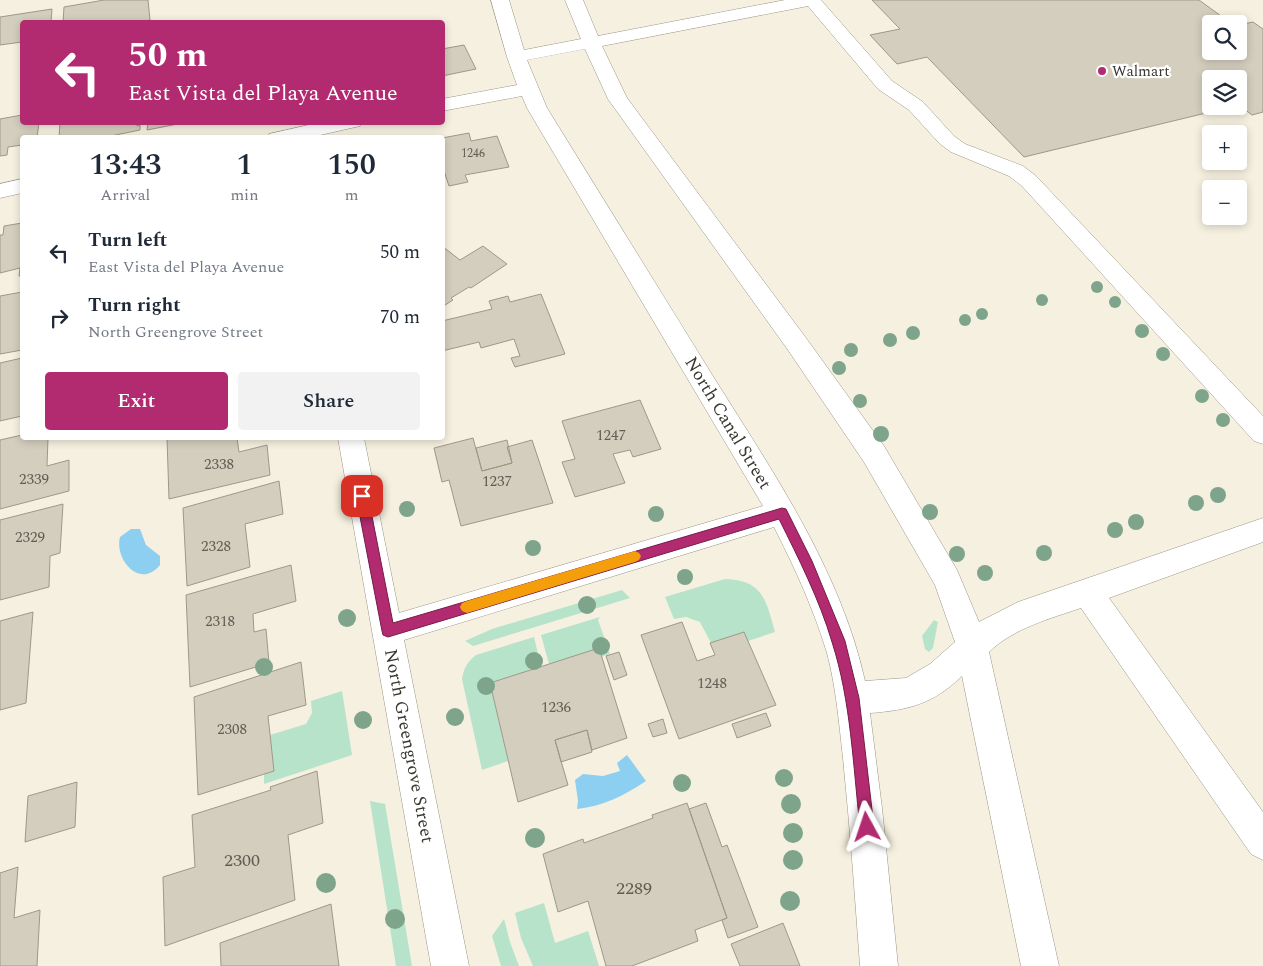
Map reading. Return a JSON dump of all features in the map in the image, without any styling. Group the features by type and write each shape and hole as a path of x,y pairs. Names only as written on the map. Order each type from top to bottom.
{"street":[{"name":"North Canal Street","path":"500,0 516,57 527,89 537,108 782,513 806,561 838,641 852,698 863,787 879,966"},
{"path":"574,0 609,83 626,111 797,344 874,454 947,578 972,647 1040,966"},
{"path":"516,57 812,0 885,85 910,102 947,140 958,148 1016,171 1028,181 1263,433"},
{"path":"445,104 527,89"},
{"path":"290,135 339,125"},
{"path":"0,191 20,186"},
{"name":"North Greengrove Street","path":"351,440 450,966"},
{"path":"388,631 782,513"},
{"path":"852,698 900,695 912,692 941,675 985,635 1018,616 1263,530"},
{"path":"1088,592 1263,842"}],"green space":[{"path":"725,579 748,583 761,594 769,610 775,632 748,641 711,643 700,622 686,617 674,619 665,597"},
{"path":"622,590 630,598 473,646 465,641 492,629"},
{"path":"600,617 598,620 610,654 601,657 598,649 549,664 541,635"},
{"path":"934,620 938,622 933,648 929,652 925,649 922,636"},
{"path":"534,637 538,654 526,659 530,671 490,683 508,761 482,770 462,679 465,668 476,655"},
{"path":"342,691 352,755 264,784 264,774 274,771 270,735 306,724 312,713 311,701"},
{"path":"370,801 385,804 412,966 396,966"},
{"path":"544,903 555,943 588,931 599,966 533,966 521,938 515,913"},
{"path":"504,919 519,966 501,966 492,936"}],"water":[{"path":"131,529 140,529 146,545 160,556 160,565 152,572 144,574 130,569 121,554 119,546 120,537"},
{"path":"627,755 646,781 613,799 577,809 578,801 575,780 583,774 603,776 620,771 617,763"}],"building":[{"path":"104,0 148,0 150,20 63,20 64,7"},
{"name":"Walmart","path":"872,0 1199,0 1220,15 1202,15 1202,60 1247,60 1247,23 1253,22 1263,29 1263,112 1252,115 1247,111 1247,70 1202,70 1202,114 1024,157 927,57 897,64 870,35 900,29"},
{"path":"52,9 51,20 20,20 20,42 0,45 0,17"},
{"path":"464,45 476,69 445,75 445,48"},
{"path":"20,115 20,125 39,125 37,135 20,135 20,145 8,147 7,155 0,156 0,119"},
{"path":"60,125 140,125 140,130 116,135 59,135"},
{"path":"148,125 173,125 147,130"},
{"path":"469,133 471,141 497,136 509,167 465,175 468,182 449,186 445,174 445,137"},
{"path":"20,223 20,268 0,273 0,235 3,235 4,226"},
{"path":"483,246 507,264 471,288 469,287 451,298 453,300 445,305 445,248 460,260"},
{"path":"20,292 20,350 0,354 0,296"},
{"path":"541,294 565,354 515,367 511,358 520,356 514,339 481,348 479,342 445,350 445,320 492,309 489,301 508,296 510,302"},
{"path":"20,358 20,416 0,421 0,363"},
{"path":"640,400 661,449 633,457 630,450 613,454 625,483 575,497 562,462 575,459 562,421"},
{"path":"20,435 20,440 48,440 47,466 69,460 69,491 0,509 0,440"},
{"path":"473,438 482,471 512,463 507,447 532,440 553,503 461,526 449,480 442,482 434,448"},
{"path":"167,440 237,440 239,452 267,445 270,475 169,499"},
{"path":"507,440 512,463 482,471 476,448"},
{"path":"279,481 283,514 245,524 250,567 187,586 183,508"},
{"path":"63,504 60,553 50,556 49,587 0,600 0,520"},
{"path":"291,565 296,601 253,614 254,632 266,629 269,663 190,687 186,595"},
{"path":"33,612 26,703 0,710 0,621"},
{"path":"682,622 697,661 715,655 710,643 744,632 776,705 679,739 641,635"},
{"path":"599,648 627,738 592,750 587,730 555,740 568,785 518,802 490,683"},
{"path":"619,652 627,675 614,680 606,656"},
{"path":"301,662 306,705 268,716 274,771 198,795 194,697"},
{"path":"766,713 771,726 737,738 732,724"},
{"path":"663,719 667,733 653,737 648,724"},
{"path":"587,730 592,752 561,762 555,740"},
{"path":"317,771 323,823 288,835 295,900 165,946 163,877 195,867 192,815 271,790 270,787"},
{"path":"77,782 75,827 25,842 28,796"},
{"path":"687,803 727,918 695,930 698,941 632,966 606,966 588,901 558,912 543,854 583,839 584,843 653,818 652,815"},
{"path":"706,803 722,847 727,845 758,927 728,938 722,920 727,918 689,809"},
{"path":"18,867 14,918 40,910 37,966 0,966 0,873"},
{"path":"331,904 339,966 221,966 220,943"},
{"path":"783,923 800,966 740,966 731,944"}],"slow traffic":[{"path":"467,607 635,556"}],"place":[{"name":"Walmart","path":"1102,71"}],"route":[{"path":"362,496 388,631 782,513 806,561 838,641 846,668 852,698 867,827"}]}
